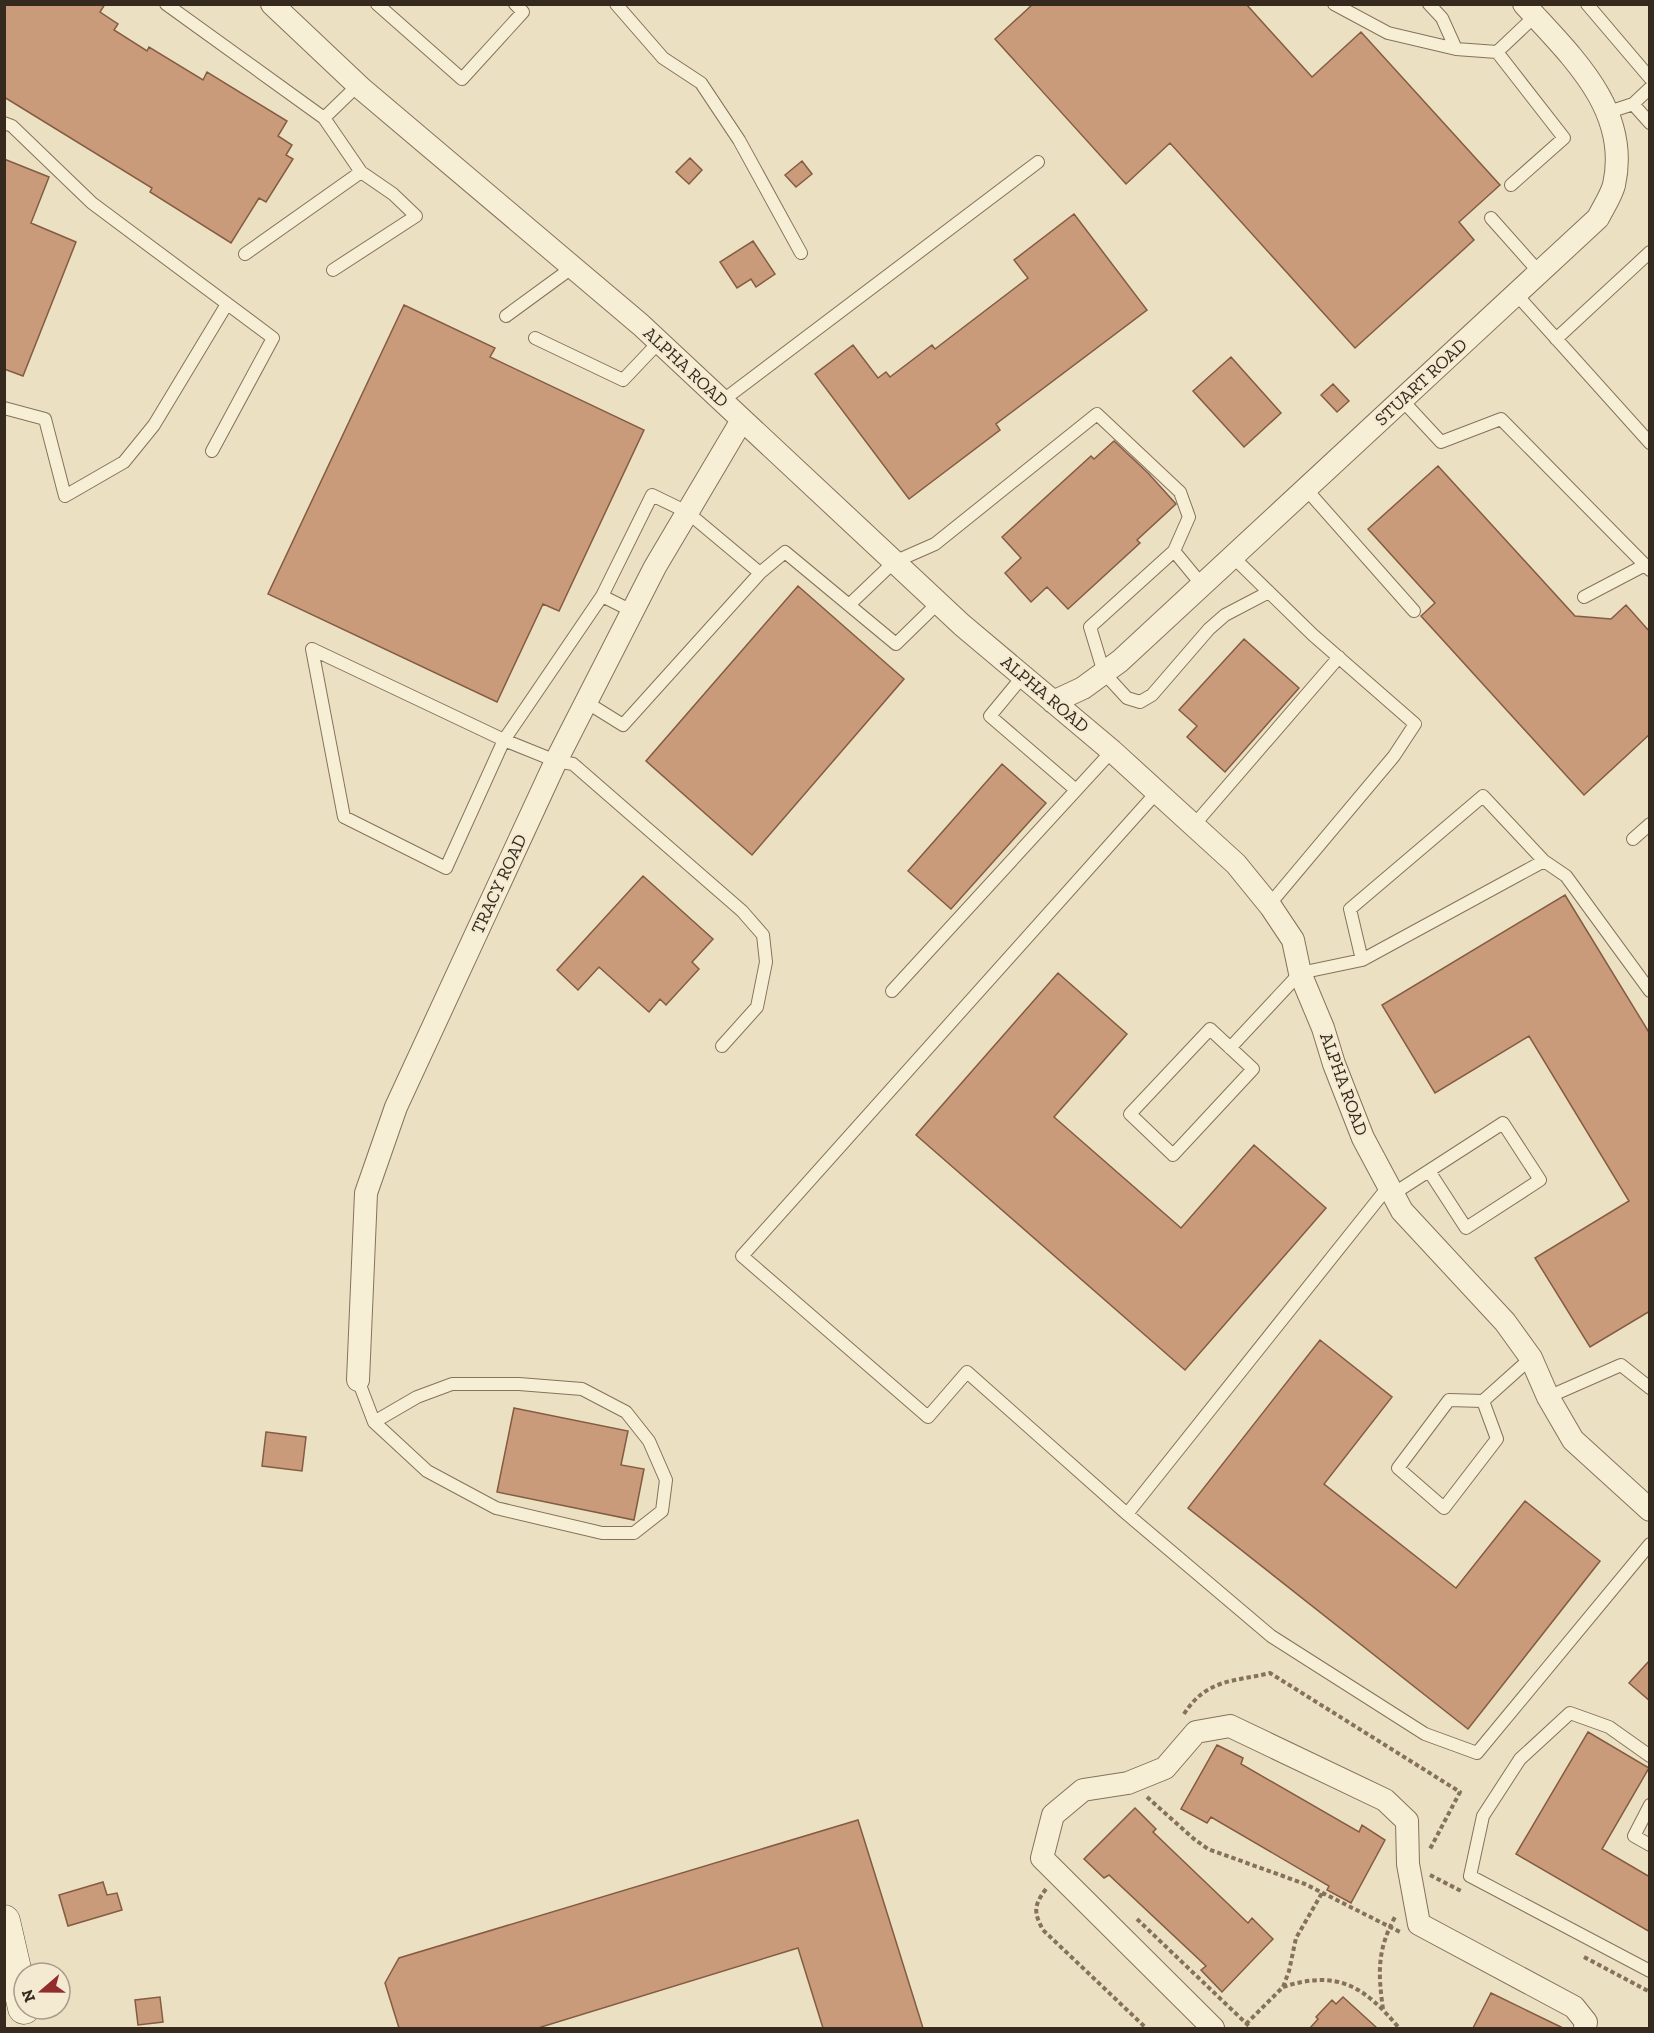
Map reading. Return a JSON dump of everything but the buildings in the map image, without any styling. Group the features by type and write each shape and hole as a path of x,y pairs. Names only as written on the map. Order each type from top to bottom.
{"main road":[{"path":"4,1921 13,1961"}],"street":[{"name":"ALPHA ROAD","path":"272,4 358,85 658,342 938,603 1113,751 1236,864 1269,904 1293,940 1300,974 1323,1028 1334,1064 1363,1138 1402,1211 1505,1322 1531,1358 1548,1397 1573,1440 1650,1510"},
{"name":"STUART ROAD","path":"1053,702 1083,688 1120,661 1598,218 1614,186 1617,154 1609,111 1583,70 1530,10"},
{"name":"TRACY ROAD","path":"358,1380 366,1193 396,1107 556,761 655,567 742,420"},
{"path":"1213,2028 1042,1858 1053,1815 1083,1790 1128,1783 1165,1768 1196,1732 1230,1726 1385,1800 1407,1821 1408,1864 1419,1924 1574,2007 1586,2022 1585,2028"}],"lane":[{"path":"166,4 324,118 361,172 393,194 416,216 333,270"},
{"path":"377,4 462,79 522,12 514,4"},
{"path":"616,4 663,58 701,83 739,140 801,253"},
{"path":"1334,4 1388,33 1456,49 1497,52 1564,138 1511,185"},
{"path":"1429,4 1442,18 1456,49"},
{"path":"1587,4 1650,78"},
{"path":"1497,52 1530,10"},
{"path":"324,118 358,85"},
{"path":"1609,111 1633,104 1650,88"},
{"path":"1633,104 1650,123"},
{"path":"4,123 12,126 92,203 273,338 212,451"},
{"path":"722,401 1038,162"},
{"path":"245,254 361,172"},
{"path":"1491,218 1539,272"},
{"path":"1556,339 1650,252"},
{"path":"506,316 573,267"},
{"path":"1516,294 1650,443"},
{"path":"4,408 45,418 65,496 124,462 154,425 227,304"},
{"path":"535,338 623,380 658,342"},
{"path":"1402,400 1441,442 1501,419 1647,567 1584,597"},
{"path":"849,605 894,562 935,544 1097,414 1180,492 1190,517 1174,552 1090,627 1104,673 1127,698 1140,702 1152,695 1209,629 1225,615 1269,592"},
{"path":"1306,489 1414,611"},
{"path":"722,1046 757,1007 766,962 763,935 742,911 573,764 556,761 504,740 312,649 344,818 446,868 504,740 602,596 652,495 687,512 760,573"},
{"path":"586,702 623,725 760,573 785,552 896,644 938,603"},
{"path":"1174,552 1202,585"},
{"path":"1232,556 1313,635 1415,724 1400,749 1269,904"},
{"path":"602,596 632,611"},
{"path":"1194,825 1339,657"},
{"path":"1023,676 990,716 1076,790"},
{"path":"892,991 1113,751"},
{"path":"1157,792 742,1256 928,1417 967,1372 1127,1514 1271,1636 1425,1734 1477,1753 1625,1571 1650,1544"},
{"path":"1362,960 1350,909 1483,796 1544,861 1566,876 1650,991"},
{"path":"1633,839 1650,824"},
{"path":"1230,1048 1300,974 1362,960 1544,861"},
{"path":"1210,1029 1230,1048 1253,1069 1173,1155 1130,1114 1210,1029"},
{"path":"1127,1514 1390,1191 1429,1171 1503,1123 1540,1180 1466,1228 1429,1171"},
{"path":"1484,1401 1497,1440 1444,1508 1398,1468 1449,1400 1484,1401 1531,1358"},
{"path":"1548,1397 1621,1365 1650,1388"},
{"path":"358,1380 374,1422 427,1471 496,1508 602,1533 634,1533 662,1511 666,1480 649,1441 626,1412 582,1389 519,1384 452,1384 417,1396 374,1422"},
{"path":"1650,1756 1609,1727 1570,1713 1520,1758 1483,1816 1470,1876 1650,1971"},
{"path":"1650,1805 1634,1836 1650,1845"}],"path":[{"path":"1180,1719 1192,1701 1209,1687 1270,1673 1460,1792 1430,1850"},
{"path":"1145,1795 1208,1849 1305,1884 1401,1932"},
{"path":"1430,1874 1461,1891"},
{"path":"1043,1879 1046,1889 1036,1905 1035,1915 1043,1930 1146,2028"},
{"path":"1246,2024 1282,1987 1289,1971 1296,1938 1322,1893"},
{"path":"1131,1913 1251,2028"},
{"path":"1383,2009 1379,1960 1383,1942 1396,1916"},
{"path":"1576,1953 1650,1992"},
{"path":"1282,1987 1315,1979 1334,1980 1351,1986 1371,1998 1399,2028"}]}
